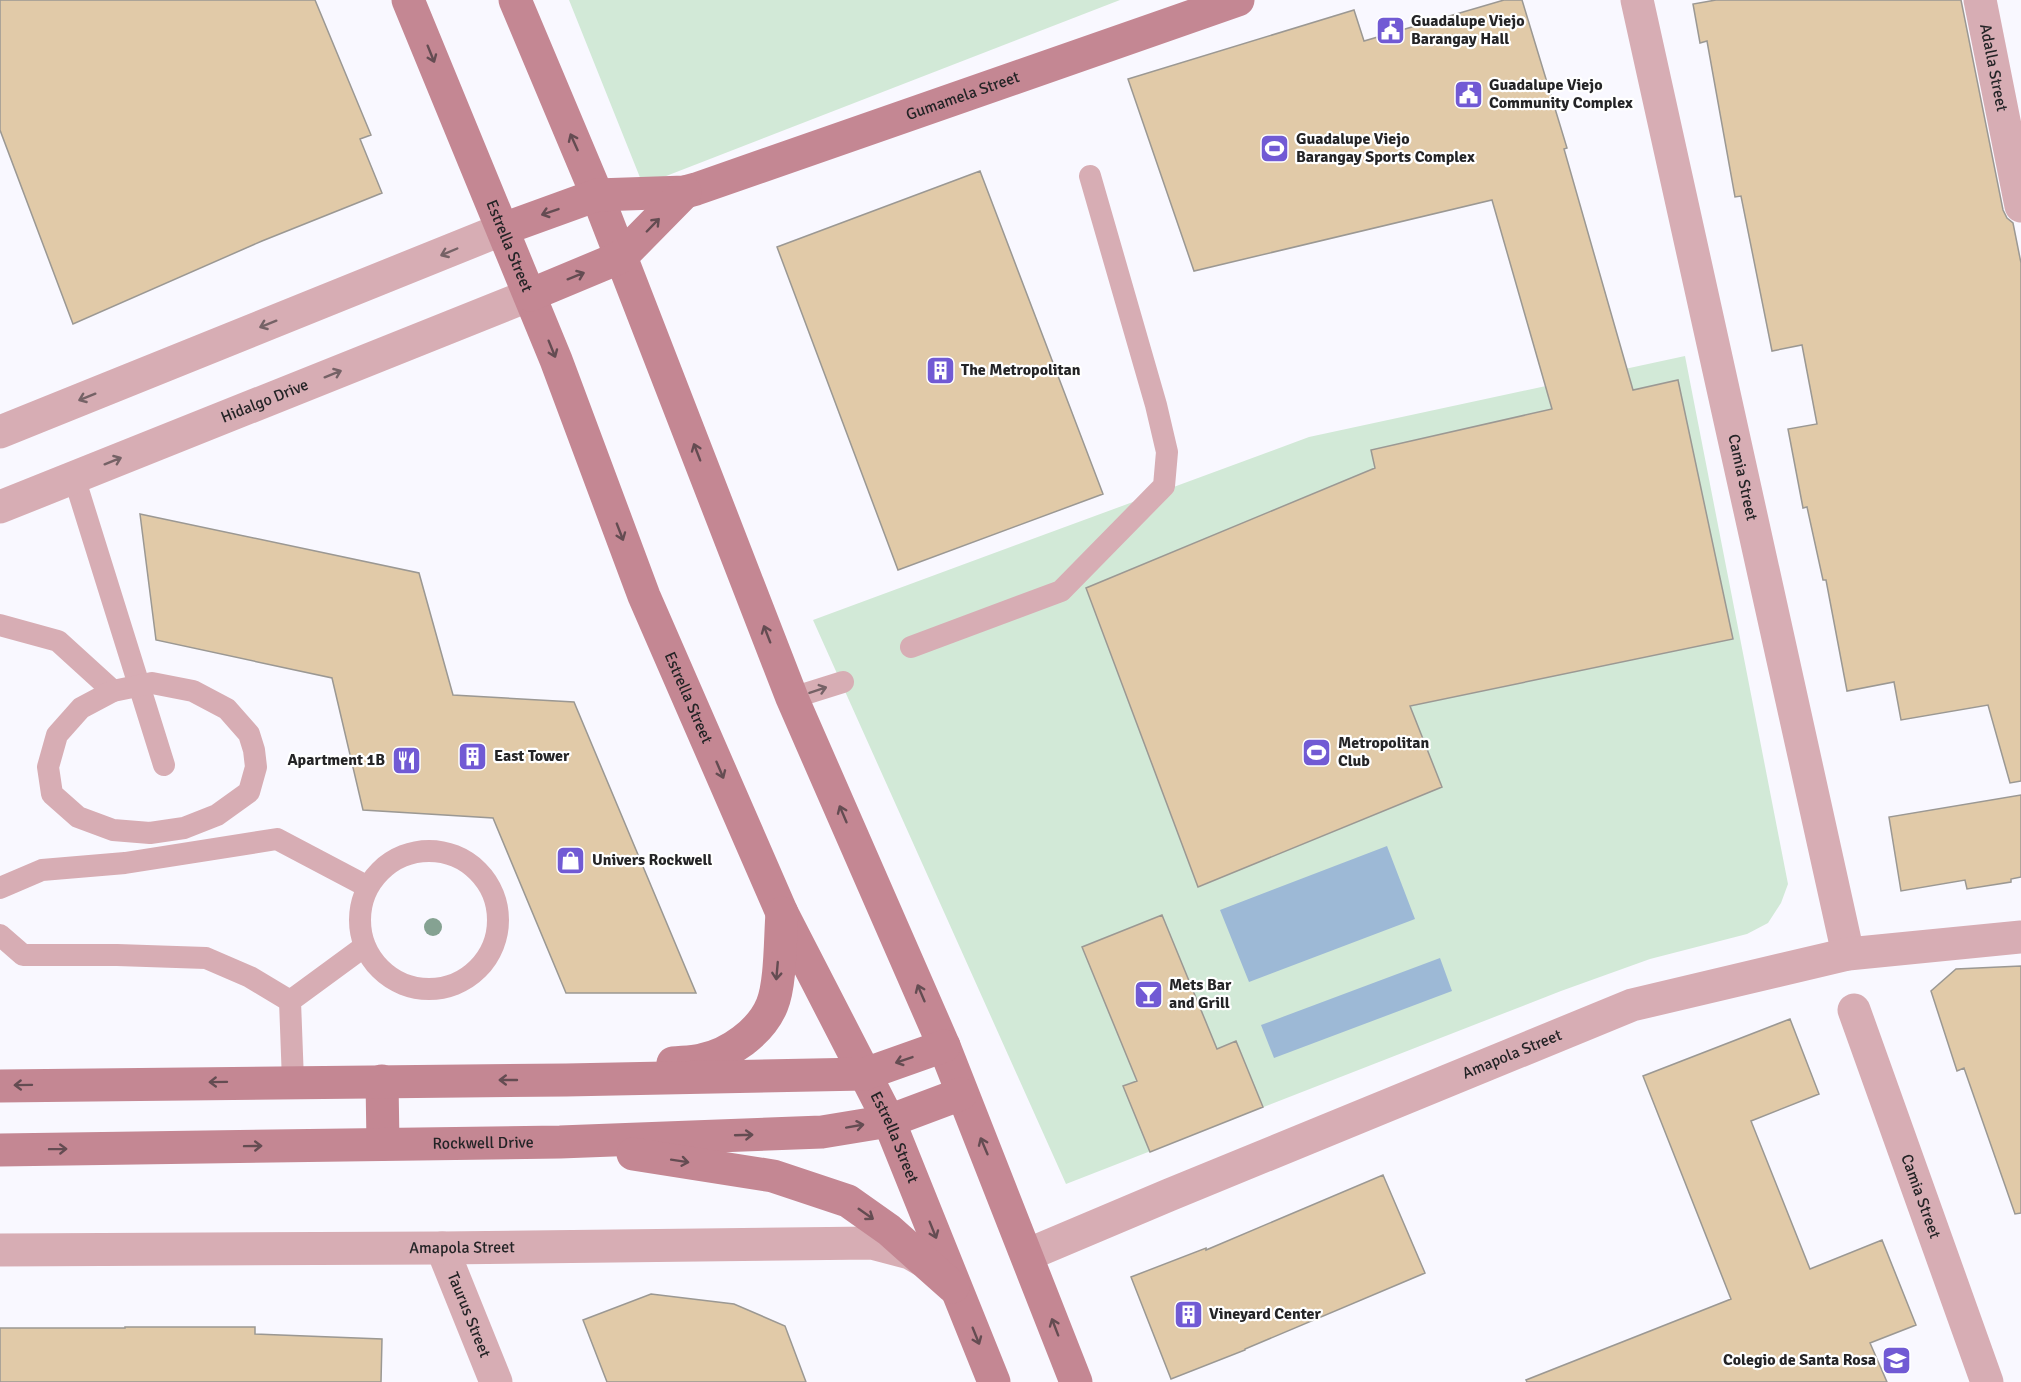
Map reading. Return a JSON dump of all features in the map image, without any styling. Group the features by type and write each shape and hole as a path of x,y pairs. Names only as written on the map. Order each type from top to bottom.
{"main road":[{"name":"Estrella Street","path":"408,0 530,295 644,596 782,913 889,1120 994,1382"},
{"path":"515,0 597,195 792,698 944,1046 1076,1382"},
{"name":"Gumamela Street","path":"503,229 597,195 685,192 1238,0"},
{"name":"Gumamela Street","path":"530,295 621,258 685,192"},
{"path":"566,1080 703,1060 733,1048 761,1024 773,1005 782,913"},
{"path":"0,1086 382,1080 566,1080 865,1074 944,1046"},
{"path":"382,1080 383,1144"},
{"name":"Rockwell Drive","path":"0,1150 560,1142 822,1132 889,1120 961,1094"},
{"path":"560,1142 773,1176 848,1202 889,1230 957,1291"}],"street":[{"name":"Camia Street","path":"1637,0 1848,954"},
{"name":"Adalla Street","path":"1980,0 2020,199"},
{"path":"0,432 503,229"},
{"name":"Hidalgo Drive","path":"0,507 530,295"},
{"name":"Amapola Street","path":"1027,1256 1169,1195 1632,1005 1848,954 2021,937"},
{"name":"Camia Street","path":"1854,1010 1987,1382"},
{"name":"Amapola Street","path":"0,1250 872,1243 910,1253 922,1260"},
{"name":"Taurus Street","path":"442,1248 496,1382"}],"lane":[{"path":"911,646 1061,591 1164,486 1167,452 1156,405 1090,176"},
{"path":"74,477 164,765"},
{"path":"0,625 58,641 113,691"},
{"path":"792,698 843,682"},
{"path":"153,683 193,691 226,709 249,734 254,750 256,767 249,792 217,815 183,828 150,833 113,830 78,817 52,794 48,768 57,735 81,708 113,691 153,683"},
{"path":"0,888 42,870 125,863 278,839 368,887"},
{"path":"426,851 449,853 470,863 486,879 496,901 499,924 494,946 481,966 463,981 441,988 418,988 395,980 377,965 365,946 360,926 361,906 368,887 382,868 402,856 426,851"},
{"path":"0,935 23,956 117,955 206,958 250,977 290,1001"},
{"path":"290,1001 365,946"},
{"path":"290,1001 293,1081"}],"green space":[{"path":"569,0 1120,0 643,185"},
{"name":"Metropolitan Club","path":"1685,356 1788,884 1781,903 1768,923 1747,934 1650,959 1561,991 1066,1184 813,620 1309,437"}],"water":[{"path":"1387,846 1415,919 1249,982 1220,910"},
{"path":"1440,958 1452,991 1274,1058 1261,1025"}],"building":[{"path":"0,0 315,0 371,135 360,139 382,193 262,241 73,324 0,130"},
{"path":"1504,0 1522,0 1567,148 1564,149 1633,390 1678,380 1733,639 1410,706 1442,787 1198,887 1086,588 1375,468 1371,450 1552,409 1492,200 1194,271 1128,79 1354,10 1364,41"},
{"path":"1716,0 1961,0 2003,210 2013,223 2021,263 2021,781 2010,783 1988,705 1901,720 1894,682 1847,691 1826,580 1823,580 1807,507 1803,508 1788,429 1817,424 1802,345 1772,351 1741,196 1735,197 1707,41 1700,43 1693,4"},
{"name":"The Metropolitan","path":"980,171 1103,494 898,570 777,247"},
{"name":"East Tower","path":"140,514 419,573 453,695 574,702 696,993 566,993 493,818 363,810 332,678 156,640"},
{"path":"2021,795 2021,877 2011,879 2011,882 1967,889 1965,880 1901,891 1889,817"},
{"name":"Mets Bar and Grill","path":"1162,915 1217,1049 1236,1041 1263,1107 1150,1152 1123,1086 1137,1081 1082,947"},
{"path":"2021,966 2021,1213 2015,1214 1964,1068 1957,1071 1931,991 1956,969"},
{"path":"1790,1019 1819,1094 1751,1121 1810,1269 1882,1240 1916,1325 1870,1343 1887,1382 1527,1382 1526,1380 1731,1299 1643,1076"},
{"path":"1383,1175 1425,1273 1171,1379 1131,1277 1206,1248 1206,1250"},
{"path":"651,1294 734,1304 785,1326 806,1382 607,1382 583,1320"},
{"path":"255,1327 255,1334 382,1339 381,1382 0,1382 0,1328"}],"place":[{"name":"Guadalupe Viejo Barangay Hall","path":"1390,30"},
{"name":"Guadalupe Viejo Community Complex","path":"1468,94"},
{"name":"Guadalupe Viejo Barangay Sports Complex","path":"1275,148"},
{"name":"The Metropolitan","path":"940,370"},
{"name":"Metropolitan Club","path":"1317,752"},
{"name":"East Tower","path":"473,756"},
{"name":"Apartment 1B","path":"406,760"},
{"name":"Univers Rockwell","path":"571,860"},
{"name":"Mets Bar and Grill","path":"1148,994"},
{"name":"Vineyard Center","path":"1188,1314"},
{"name":"Colegio de Santa Rosa","path":"1897,1360"}]}
